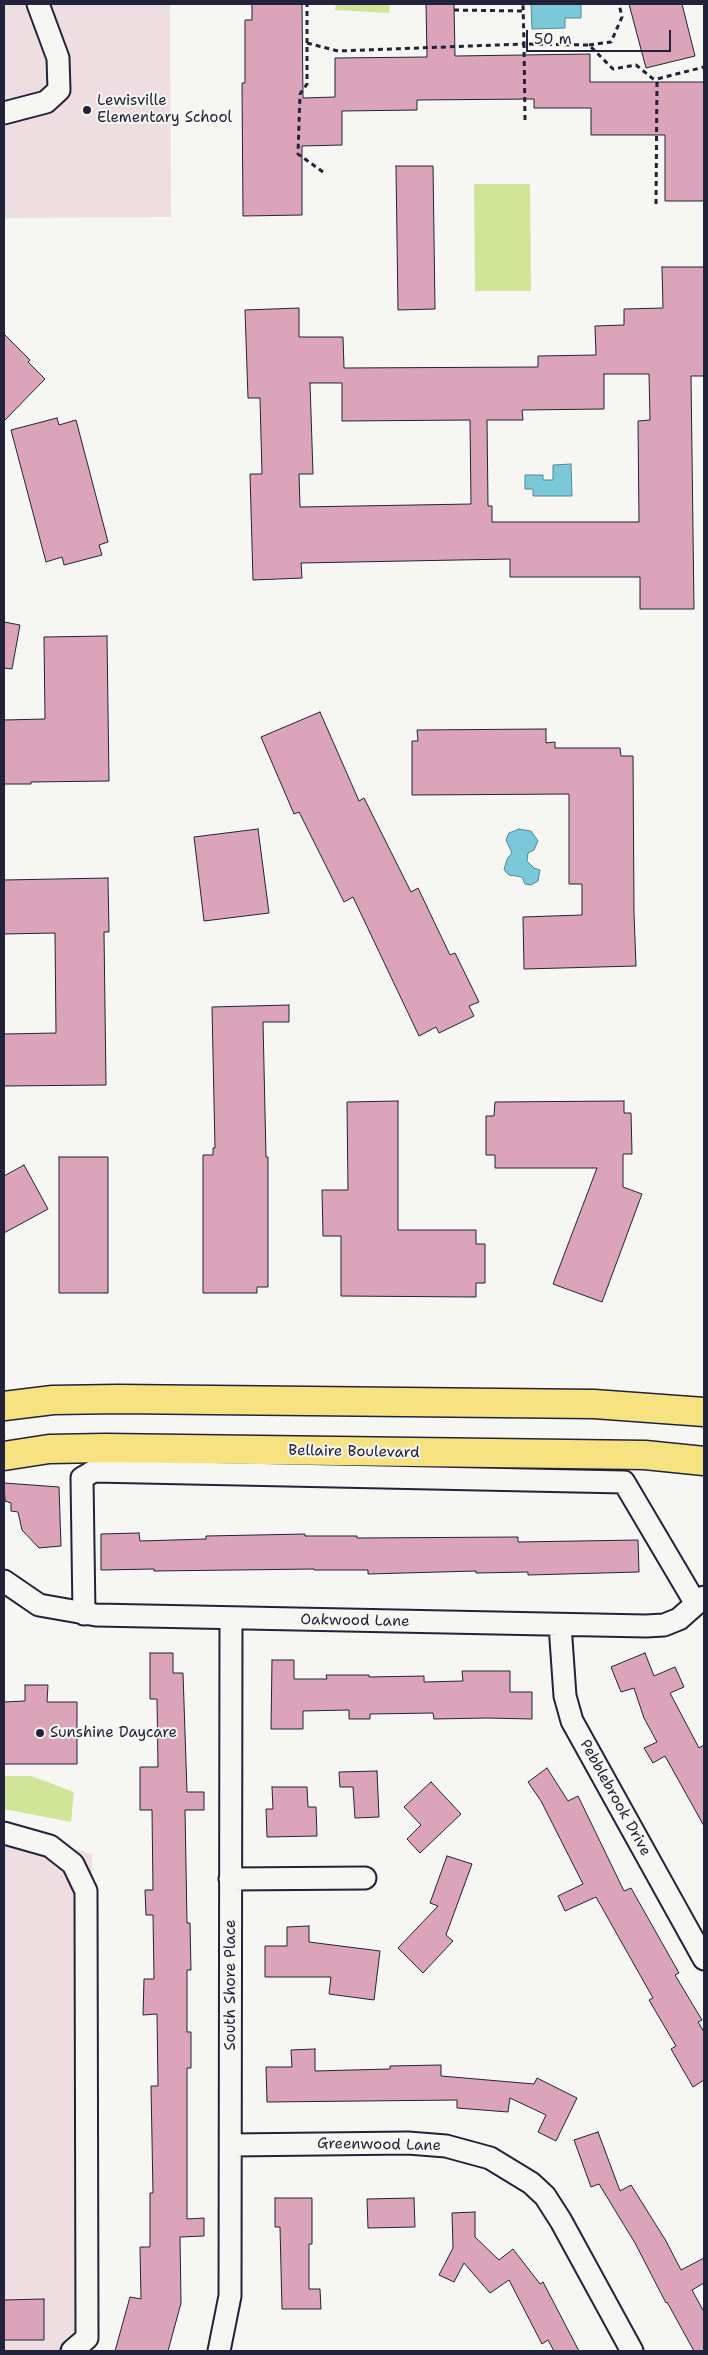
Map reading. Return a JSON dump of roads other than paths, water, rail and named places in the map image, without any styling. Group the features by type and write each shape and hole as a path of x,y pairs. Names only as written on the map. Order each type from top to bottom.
{"main road":[{"path":"4,1406 45,1401 128,1399 594,1404 704,1412"},
{"name":"Bellaire Boulevard","path":"4,1456 48,1449 105,1448 645,1455 704,1461"}],"street":[{"path":"4,113 46,102 59,90 58,58 38,4"},
{"path":"84,1614 82,1478 94,1471 624,1482 700,1601"},
{"name":"Oakwood Lane","path":"4,1581 39,1605 84,1614 560,1625 664,1625 679,1619 700,1601"},
{"name":"South Shore Place","path":"219,2351 230,2296 232,2145 230,1879 232,1618"},
{"name":"Pebblebrook Drive","path":"560,1625 565,1696 572,1721 704,1959"},
{"path":"4,1833 50,1846 73,1864 86,1891 87,2338 72,2351"},
{"path":"230,1879 365,1878"},
{"name":"Greenwood Lane","path":"232,2145 408,2143 446,2146 490,2158 531,2183 545,2196 561,2221 632,2351"}],"water":[{"path":"531,4 581,4 581,18 565,18 565,28 532,29"},
{"path":"571,464 572,496 533,496 533,489 525,489 525,475 543,475 543,480 553,480 553,465"},
{"path":"519,829 531,831 538,841 534,850 528,853 527,861 534,868 540,870 538,881 531,885 525,884 522,877 509,875 504,870 507,859 512,853 506,840 509,833"}],"place":[{"name":"Lewisville Elementary School","path":"87,110"},
{"name":"Sunshine Daycare","path":"40,1733"}]}
